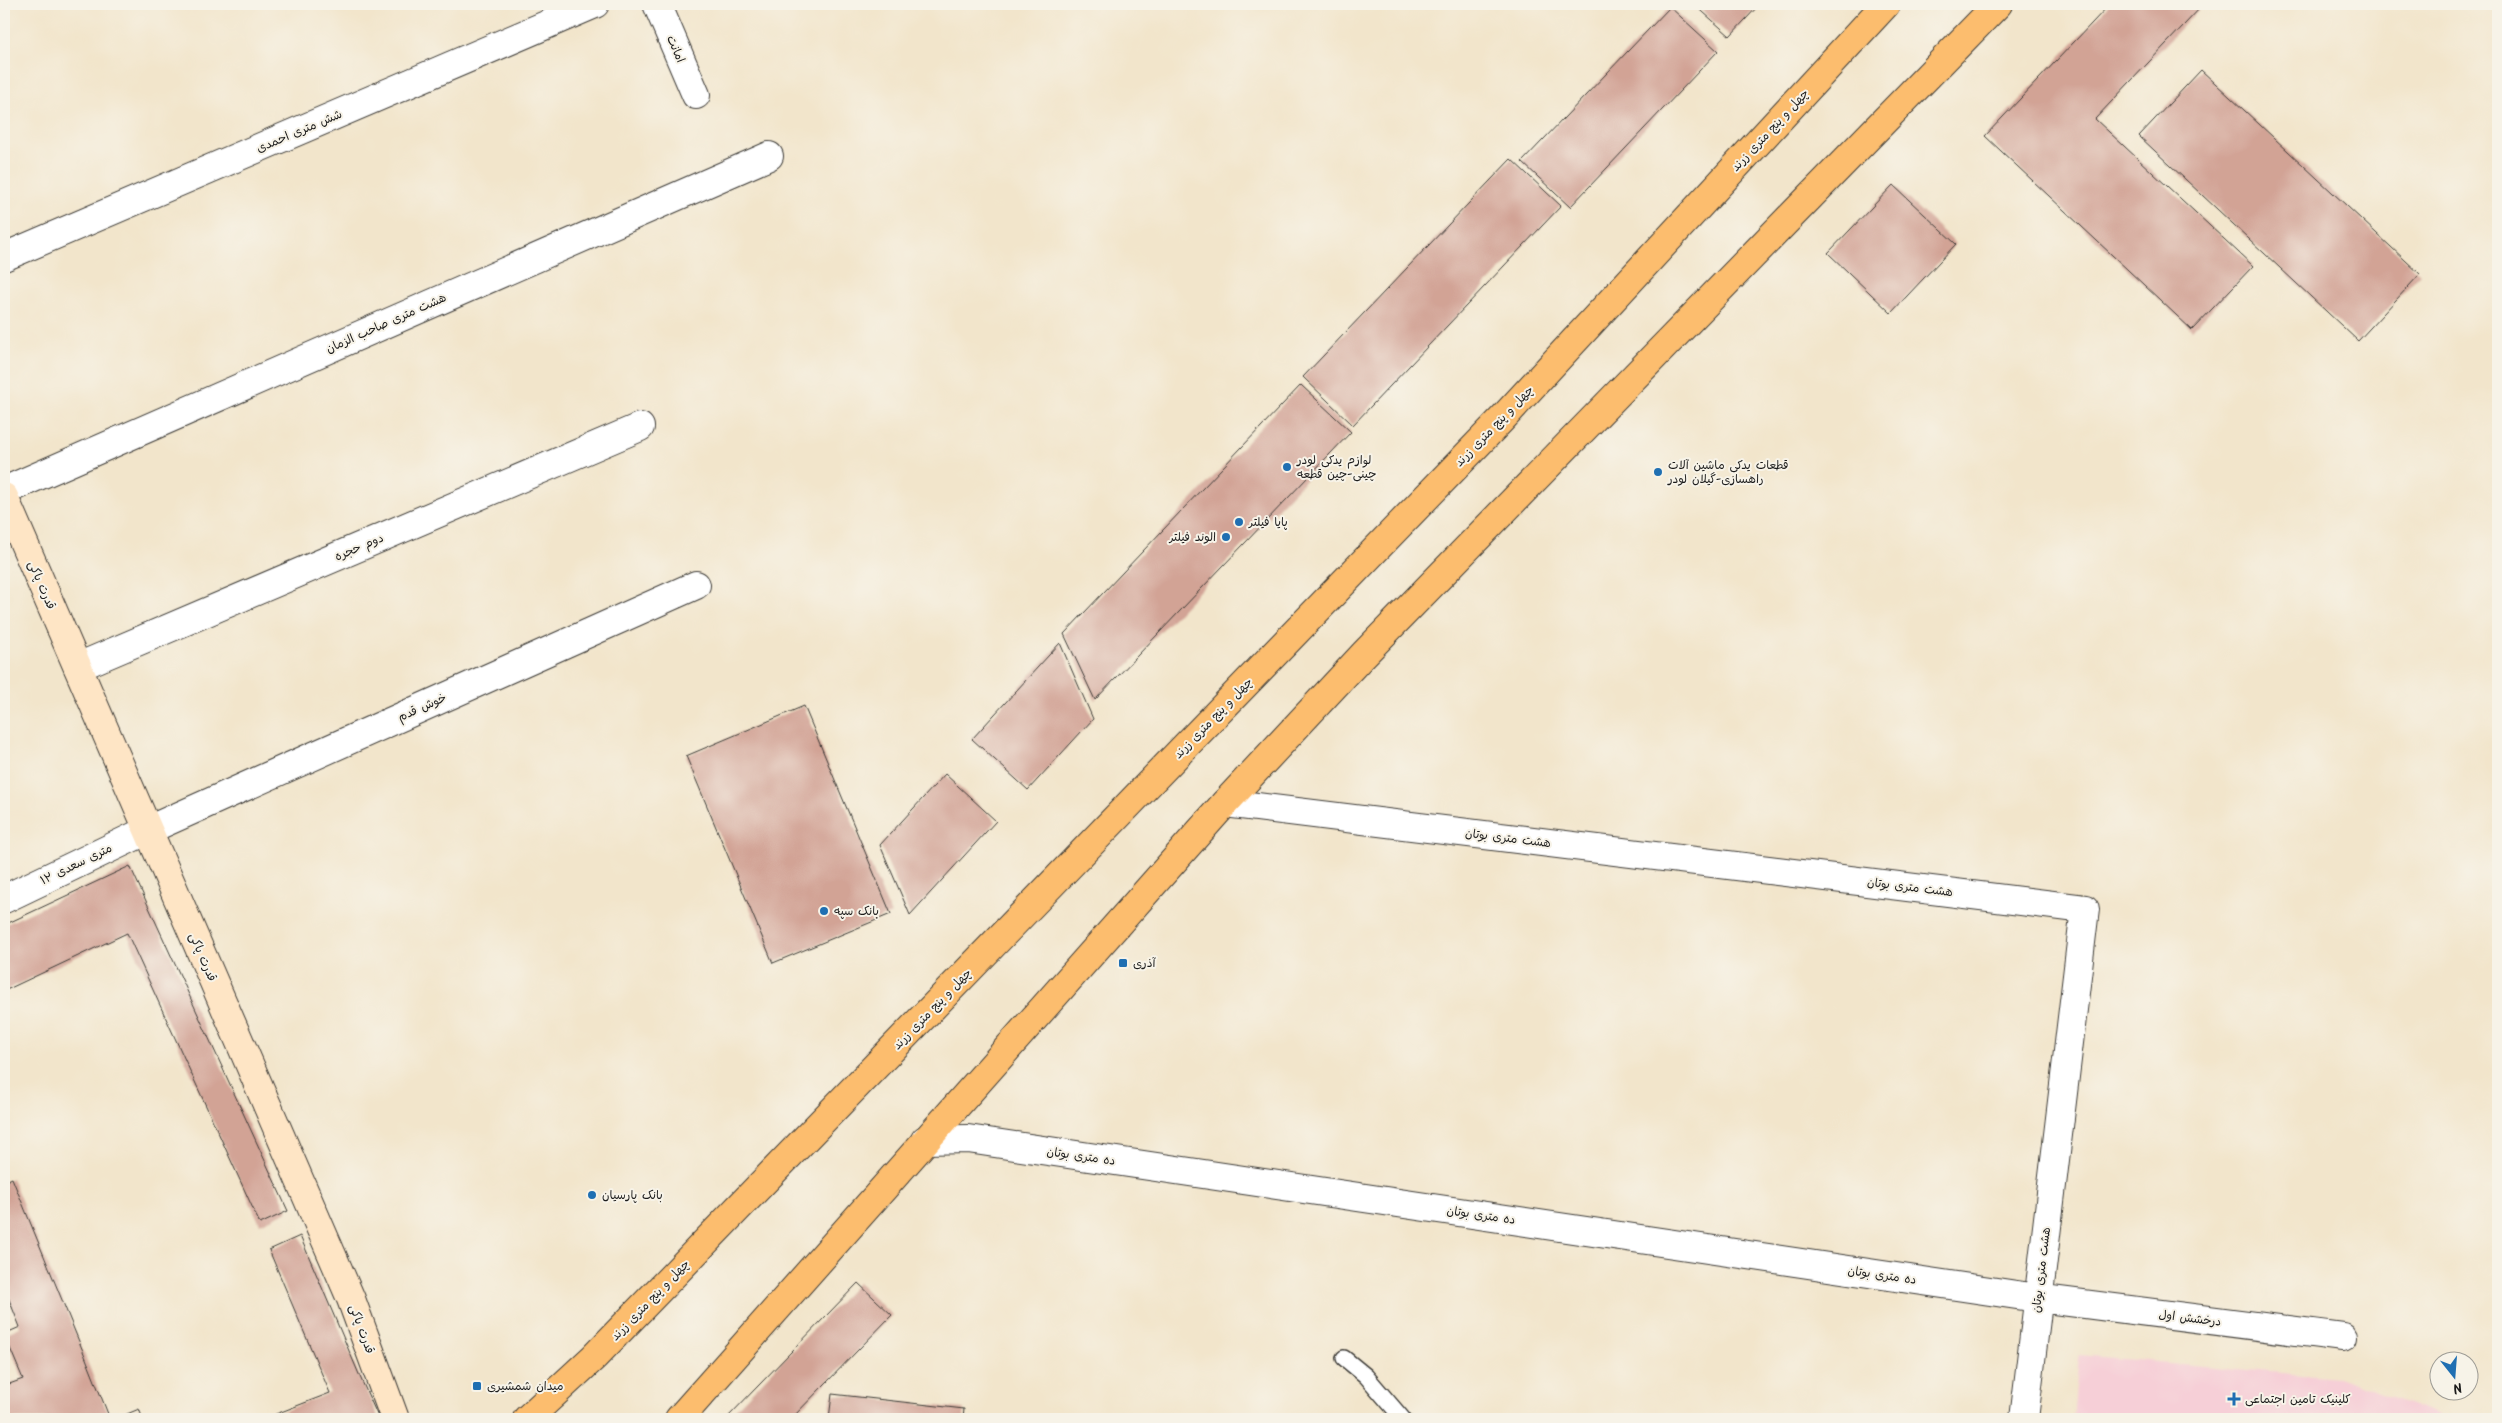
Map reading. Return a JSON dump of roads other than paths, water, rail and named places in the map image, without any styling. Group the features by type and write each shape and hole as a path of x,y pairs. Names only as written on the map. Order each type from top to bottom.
{"main road":[{"name":"چهل و پنج متری زرند","path":"532,1417 608,1343 1502,420 1886,4"},
{"path":"679,1419 1225,803 1371,647 1998,4"}],"street":[{"name":"شش متری احمدی","path":"4,257 595,4"},
{"name":"امانت","path":"657,4 696,95"},
{"name":"هشت متری صاحب الزمان","path":"4,491 769,156"},
{"name":"دوم حجره","path":"78,668 640,427"},
{"name":"قدرت پاکی","path":"7,512 78,668 351,1299 395,1419"},
{"name":"خوش قدم","path":"148,830 696,585"},
{"name":"هشت متری بوتان","path":"1225,803 2085,909 2024,1419"},
{"name":"۱۲ متری سعدی","path":"4,899 148,830"},
{"name":"ده متری بوتان","path":"925,1140 977,1140 2037,1298"},
{"name":"درخشش اول","path":"2037,1298 2343,1337"}],"lane":[{"path":"1344,1358 1366,1376 1403,1419"}],"place":[{"name":"لوازم یدکی لودر چینی-چین قطعه","path":"1287,467"},
{"name":"قطعات یدکی ماشین آلات راهسازی-گیلان لودر","path":"1658,472"},
{"name":"پایا فیلتر","path":"1239,522"},
{"name":"الوند فیلتر","path":"1226,537"},
{"name":"بانک سپه","path":"824,911"},
{"name":"آذری","path":"1123,963"},
{"name":"بانک پارسیان","path":"592,1195"},
{"name":"میدان شمشیری","path":"477,1386"},
{"name":"کلینیک تامین اجتماعی","path":"2234,1399"}]}
